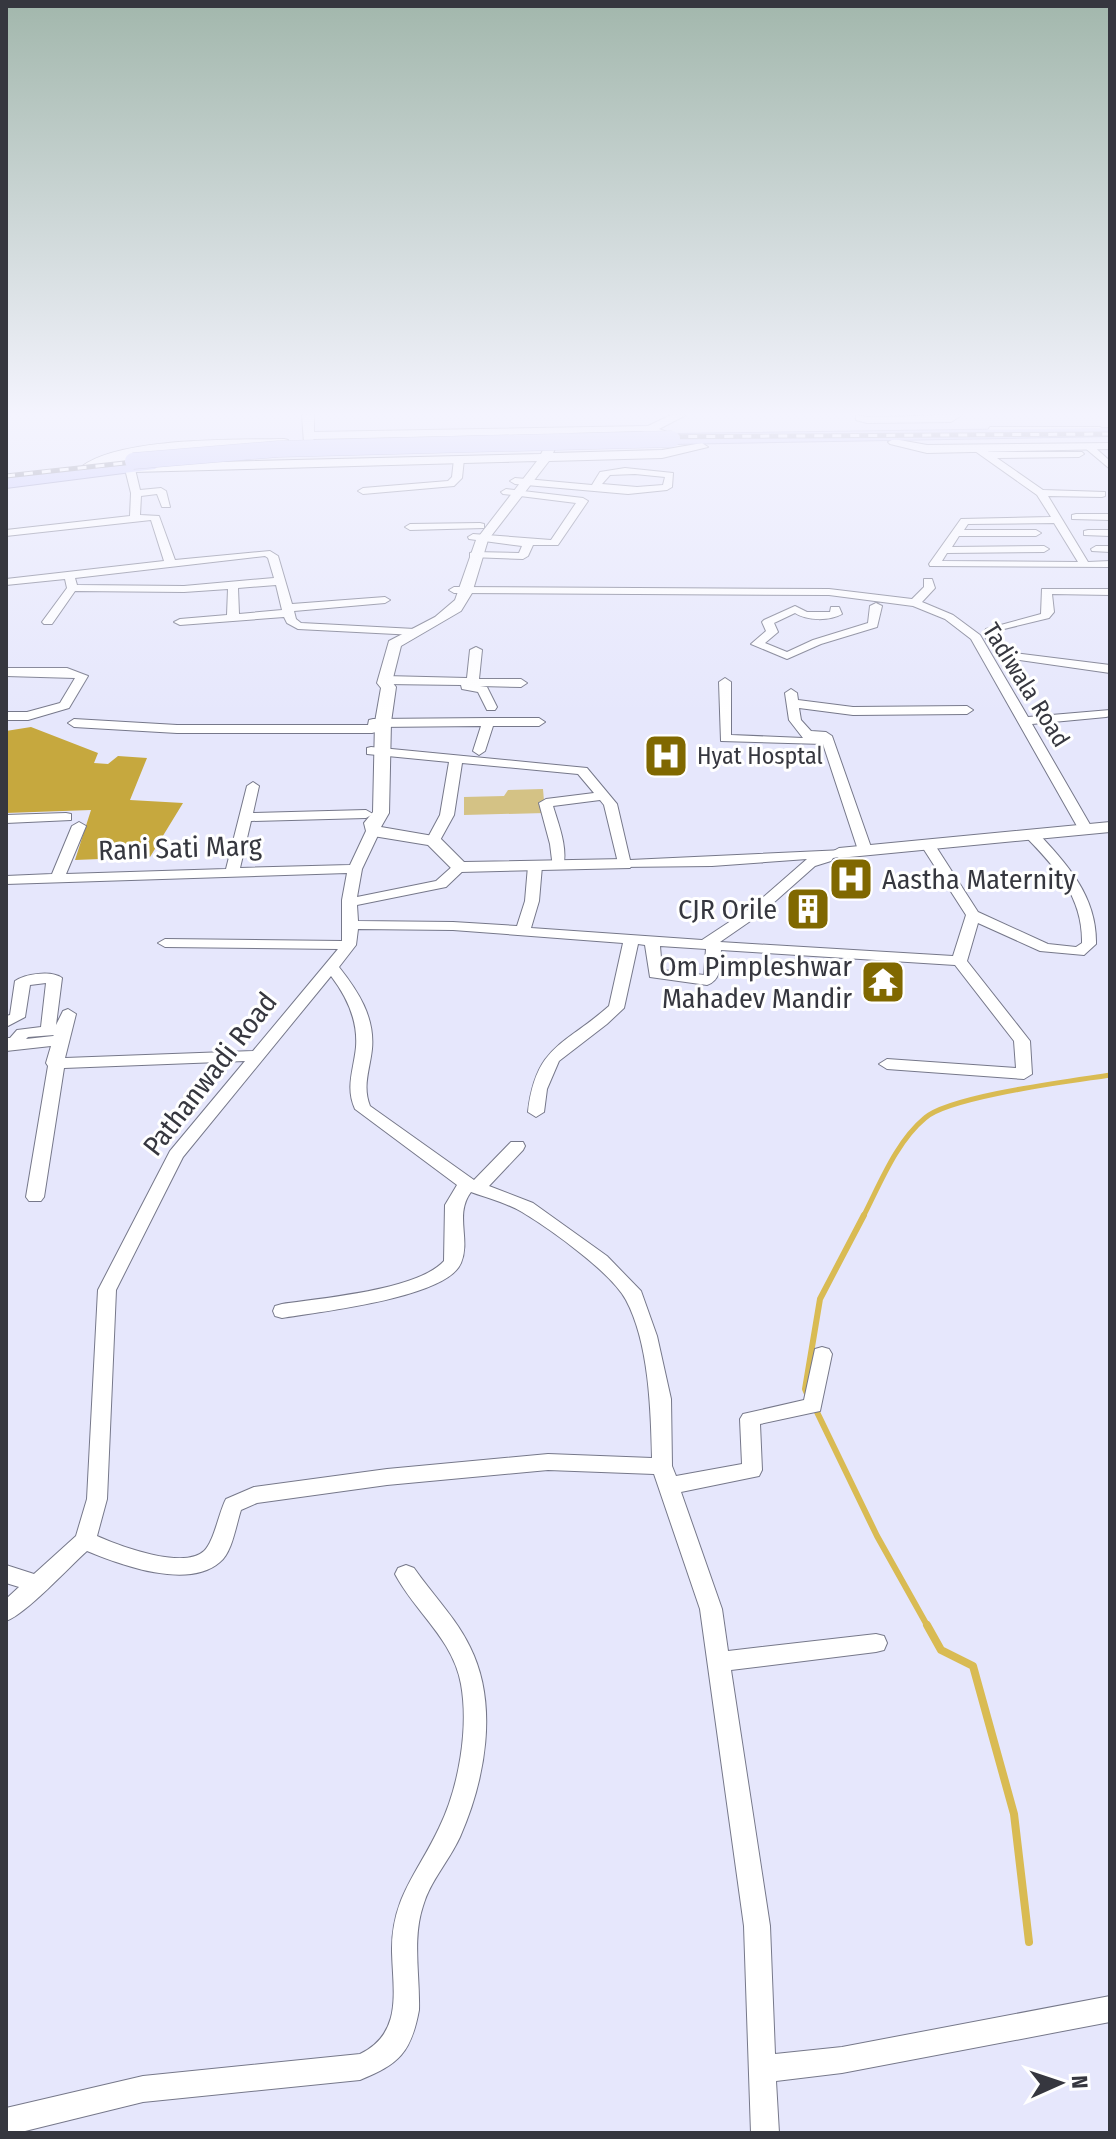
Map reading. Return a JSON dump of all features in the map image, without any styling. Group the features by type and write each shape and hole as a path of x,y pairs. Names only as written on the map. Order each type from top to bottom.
{"street":[{"path":"370,823 381,813 378,752 380,704 394,644 415,632 437,625 449,612 461,590 478,536 494,515"},
{"path":"478,536 554,543 573,515"},
{"path":"1052,515 1085,565"},
{"path":"1076,517 1110,517"},
{"path":"6,532 155,518 170,562"},
{"path":"1055,520 965,521 934,559 938,566 1105,567 1110,564"},
{"path":"410,527 528,544 523,556 470,557"},
{"path":"955,533 1036,533"},
{"path":"1088,533 1110,533"},
{"path":"942,550 1044,549"},
{"path":"1096,549 1110,549"},
{"path":"6,582 255,552 273,556 291,621 298,626 415,632"},
{"path":"48,622 72,588 72,581 66,574"},
{"path":"72,588 156,590 282,581"},
{"path":"915,603 930,588 928,581"},
{"path":"233,585 233,618"},
{"name":"Tadiwala Road","path":"461,590 741,590 747,597 872,604 900,600 915,603 949,617 976,637 1085,828"},
{"path":"1110,592 1046,591 1043,595 1048,612 1045,616 992,629 989,634 1003,655 1110,669"},
{"path":"180,622 385,600"},
{"path":"835,609 836,614 832,615 805,615 798,609 773,618 768,622 772,632 757,644 787,656 873,625 872,604"},
{"path":"473,682 476,650"},
{"path":"6,672 67,672 82,676 65,705 28,716 6,716"},
{"path":"380,704 473,682 521,683"},
{"path":"725,682 725,738 828,743"},
{"path":"74,723 177,729 380,704 475,687 485,693 491,707"},
{"path":"865,850 826,736 807,735 795,720 792,698 853,711 967,710"},
{"path":"380,704 488,722 539,722"},
{"path":"1023,721 1106,713"},
{"path":"479,751 488,722"},
{"path":"378,752 456,761 569,767 591,777 610,804 624,864"},
{"path":"433,841 447,815 456,761"},
{"path":"232,872 253,786"},
{"path":"558,865 557,844 546,803 604,796"},
{"path":"6,819 66,817"},
{"path":"245,817 370,823 433,841 460,867"},
{"name":"Pathanwadi Road","path":"6,1612 85,1540 97,1499 107,1290 176,1155 349,945 354,925 351,902 355,869 370,823"},
{"path":"58,877 79,826"},
{"path":"351,902 441,884 460,867 712,862 1110,827"},
{"path":"928,845 973,915 1054,950 1079,952 1089,944 1092,922 1085,903 1068,874 1031,834"},
{"path":"710,948 810,863 839,853"},
{"path":"523,931 532,901 535,866"},
{"name":"Rani Sati Marg","path":"6,880 355,869"},
{"path":"959,961 973,915"},
{"path":"354,925 523,931 631,941 652,948 710,948 959,961 1022,1041 1024,1074 887,1064"},
{"path":"536,1112 542,1073 557,1052 616,1008 631,941"},
{"path":"165,943 349,945"},
{"path":"652,948 655,974 707,980 711,976 710,948"},
{"path":"331,966 352,993 361,1017 365,1043 357,1098 363,1109 472,1186 527,1207 601,1260 634,1296 648,1336 661,1399 665,1476 711,1609 757,1926 765,2133"},
{"path":"6,1022 17,1017 23,981 54,978 60,1029 35,1197"},
{"path":"6,1044 60,1029"},
{"path":"54,1063 257,1056"},
{"path":"282,1311 372,1296 438,1276 449,1268 454,1256 454,1205 517,1146"},
{"path":"85,1540 133,1561 196,1564 208,1561 215,1555 233,1505 254,1495 387,1477 548,1462 665,1476 752,1470 750,1419 813,1406 822,1354"},
{"path":"6,1574 39,1584"},
{"path":"6,2122 143,2089 360,2067 381,2059 397,2040 404,2014 407,1917 424,1874 449,1835 475,1736 472,1682 454,1633 431,1611 406,1574"},
{"path":"719,1662 876,1643"},
{"path":"763,2069 842,2060 1110,2009"}],"shaded area":[{"path":"31,727 98,753 94,763 108,764 118,756 147,758 130,800 183,803 150,857 75,860 91,810 6,813 6,731"},
{"path":"543,789 545,813 464,815 464,797 504,796 508,790"}],"waterway":[{"path":"863,1217 905,1139 925,1118 939,1110 985,1096 1110,1075"},
{"path":"808,1396 805,1389 820,1299 864,1215"},
{"path":"815,1408 877,1536 928,1627"},
{"path":"927,1625 941,1650 973,1666 1014,1814 1029,1942"}],"place":[{"name":"Hyat Hosptal","path":"666,756"},
{"name":"Aastha Maternity","path":"851,879"},
{"name":"CJR Orile","path":"808,909"},
{"name":"Om Pimpleshwar Mahadev Mandir","path":"883,982"}]}
